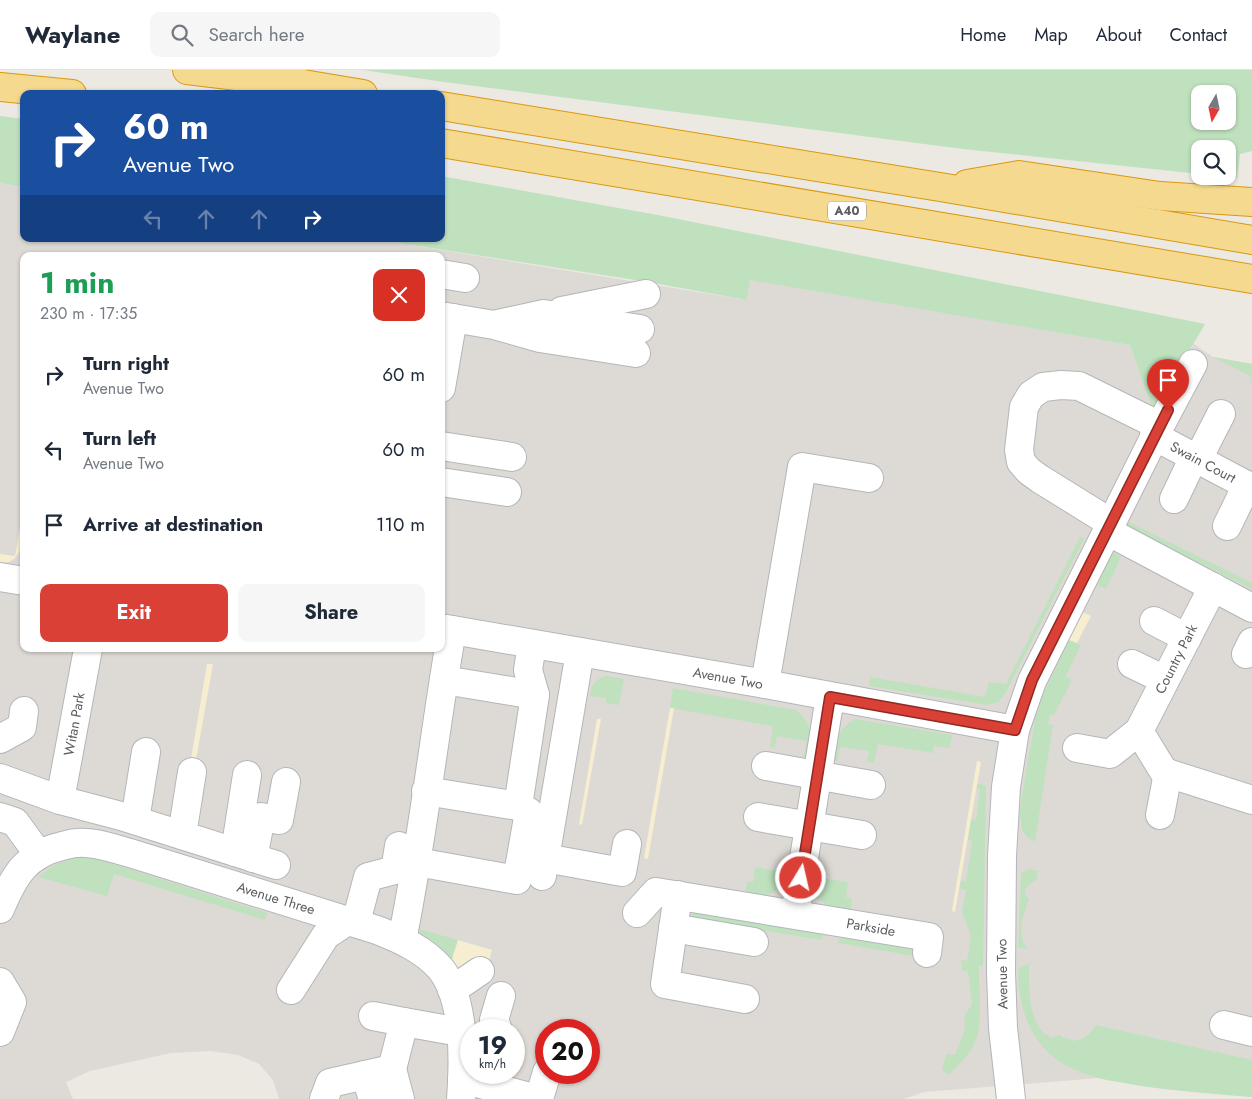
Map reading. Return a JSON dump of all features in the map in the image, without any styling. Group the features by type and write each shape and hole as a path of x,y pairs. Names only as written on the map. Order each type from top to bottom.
{"highway":[{"path":"187,70 339,90"},
{"path":"0,87 31,90"},
{"path":"445,107 1252,240"},
{"name":"A40","path":"445,144 1252,279"},
{"path":"946,188 1019,175 1160,196 1252,202"},
{"path":"1189,268 1252,300"}],"street":[{"path":"494,324 646,294"},
{"path":"445,341 447,317 494,324 540,338 638,341 544,314"},
{"name":"Avenue Two","path":"1010,1099 1003,1028 1001,972 1002,856 1006,787 1015,730 1032,680 1157,431 1193,364"},
{"name":"Swain Court","path":"1109,527 1029,471 1021,462 1019,450 1024,407 1032,395 1043,387 1061,384 1079,386 1157,431 1201,461 1246,484"},
{"path":"1178,501 1227,417"},
{"path":"445,447 512,457"},
{"path":"765,684 802,467 869,478"},
{"path":"445,483 507,492"},
{"path":"1223,523 1246,484"},
{"path":"1109,527 1252,608"},
{"name":"Country Park","path":"1139,731 1213,587"},
{"path":"1154,621 1187,638"},
{"path":"291,990 326,936 353,921 368,877 395,870 401,850 426,791 444,680 447,629"},
{"name":"Avenue Two","path":"447,629 765,684 1015,730"},
{"path":"518,806 535,695 528,670 532,644"},
{"name":"Witan Park","path":"60,800 87,652"},
{"path":"580,652 543,867 622,872 626,844"},
{"path":"1132,664 1165,680"},
{"path":"444,680 535,695"},
{"path":"796,914 830,697"},
{"path":"0,741 14,710"},
{"path":"1077,748 1110,754 1139,731 1164,772 1252,800"},
{"path":"128,818 138,751"},
{"path":"766,766 871,785"},
{"path":"182,835 192,772"},
{"path":"247,775 255,858"},
{"path":"1169,817 1177,776"},
{"path":"0,778 60,800 128,818 255,858"},
{"path":"255,858 261,817 279,820 286,782"},
{"path":"401,850 517,880 529,812 518,806 426,791"},
{"path":"0,817 16,822 40,855"},
{"path":"757,825 860,843"},
{"name":"Avenue Three","path":"0,909 24,865 54,848 77,843 130,852 353,921 402,940 431,959 443,973 452,990 460,1027"},
{"path":"401,850 402,940"},
{"name":"Parkside","path":"637,913 656,892 929,937 927,953"},
{"path":"678,896 665,984 745,999"},
{"path":"673,928 754,942"},
{"path":"452,990 480,971"},
{"path":"0,982 12,1002 0,1032"},
{"path":"476,1019 498,1015"},
{"path":"373,1016 404,1022 460,1027"},
{"path":"400,1099 392,1069 404,1022"},
{"path":"1224,1026 1252,1032"},
{"path":"324,1099 330,1083 358,1088 392,1069"},
{"path":"462,1089 538,1099 543,1084"}],"shaded area":[{"path":"0,183 20,186 20,242 392,242 747,300 750,279 1130,345 1152,408 1155,410 1194,344 1213,357 1252,364 1252,1097 1163,1089 1099,1078 924,1092 904,1099 279,1099 273,1080 259,1064 238,1055 211,1051 171,1053 90,1071 66,1082 73,1099 0,1099"}],"green space":[{"path":"363,70 1252,70 1252,151 1240,154 1237,178 1236,140 1191,140 1191,173 963,149"},
{"path":"0,116 20,118 20,186 0,183"},
{"path":"445,177 663,216 1205,324 1155,410 1152,408 1130,345 750,280 747,300 648,282 393,242 445,242"},
{"path":"1213,357 1252,364 1252,377"},
{"path":"1129,522 1252,583 1252,589 1126,526"},
{"path":"1080,537 1084,539 1005,694 998,702 987,705 869,686 870,677 985,697 989,682 1006,684"},
{"path":"1113,552 1121,557 1106,589 1097,585"},
{"path":"1069,640 1081,645 1066,676 1072,680 1054,715 1050,715 1048,724 1053,725 1035,842 1027,837 1022,830 1020,814 1022,796 1036,714"},
{"path":"606,676 624,679 619,705 606,703 606,698 590,696 594,683"},
{"path":"673,688 796,710 806,720 810,730 809,756 804,757 806,741 777,736 775,748 770,747 773,726 670,708"},
{"path":"855,719 953,735 949,748 934,746 933,753 878,744 874,763 867,762 869,751 840,747 837,762 833,758 841,731"},
{"path":"977,784 986,785 983,965 979,966 980,1019 976,1040 972,1048 949,1075 942,1070 946,1055 955,1055 964,1032 964,1017 972,1004 968,972 962,970 961,960 967,961 971,936 962,912 966,890 959,888 961,881 966,881 972,841 968,840 971,819 976,820 980,789 976,788"},
{"path":"77,856 101,860 267,913 265,920 114,874 107,896 38,877 54,865"},
{"path":"787,856 791,857 785,877 778,889 765,895 744,898 747,882 753,882 755,867 785,872"},
{"path":"815,861 821,862 819,878 848,882 846,897 852,899 850,914 827,905 818,897 813,883"},
{"path":"1030,869 1040,871 1036,872 1038,878 1028,885 1025,892 1025,896 1029,898 1021,923 1022,939 1027,949 1018,947 1021,873"},
{"path":"694,912 823,934 822,940 688,918"},
{"path":"416,928 458,940 452,959 462,974 417,936"},
{"path":"840,932 912,944 919,957 839,943"},
{"path":"1029,963 1031,1006 1034,1017 1038,1026 1053,1038 1059,1035 1071,1039 1071,1041 1079,1039 1091,1032 1096,1025 1252,1060 1252,1097 1117,1082 1086,1074 1063,1064 1040,1043 1025,1016 1021,1001 1018,969"}],"sand":[{"path":"20,528 20,551 16,557 9,562 0,563 0,554 15,556"},
{"path":"1083,612 1091,616 1077,643 1069,640"},
{"path":"207,664 213,664 195,766 190,765"},
{"path":"670,708 674,708 648,859 644,858"},
{"path":"597,719 601,719 582,825 579,824"},
{"path":"977,761 981,762 955,912 952,911"},
{"path":"458,940 492,950 485,976 469,985 452,959"}],"route":[{"path":"801,878 830,697 1015,730 1032,680 1168,410"}]}
